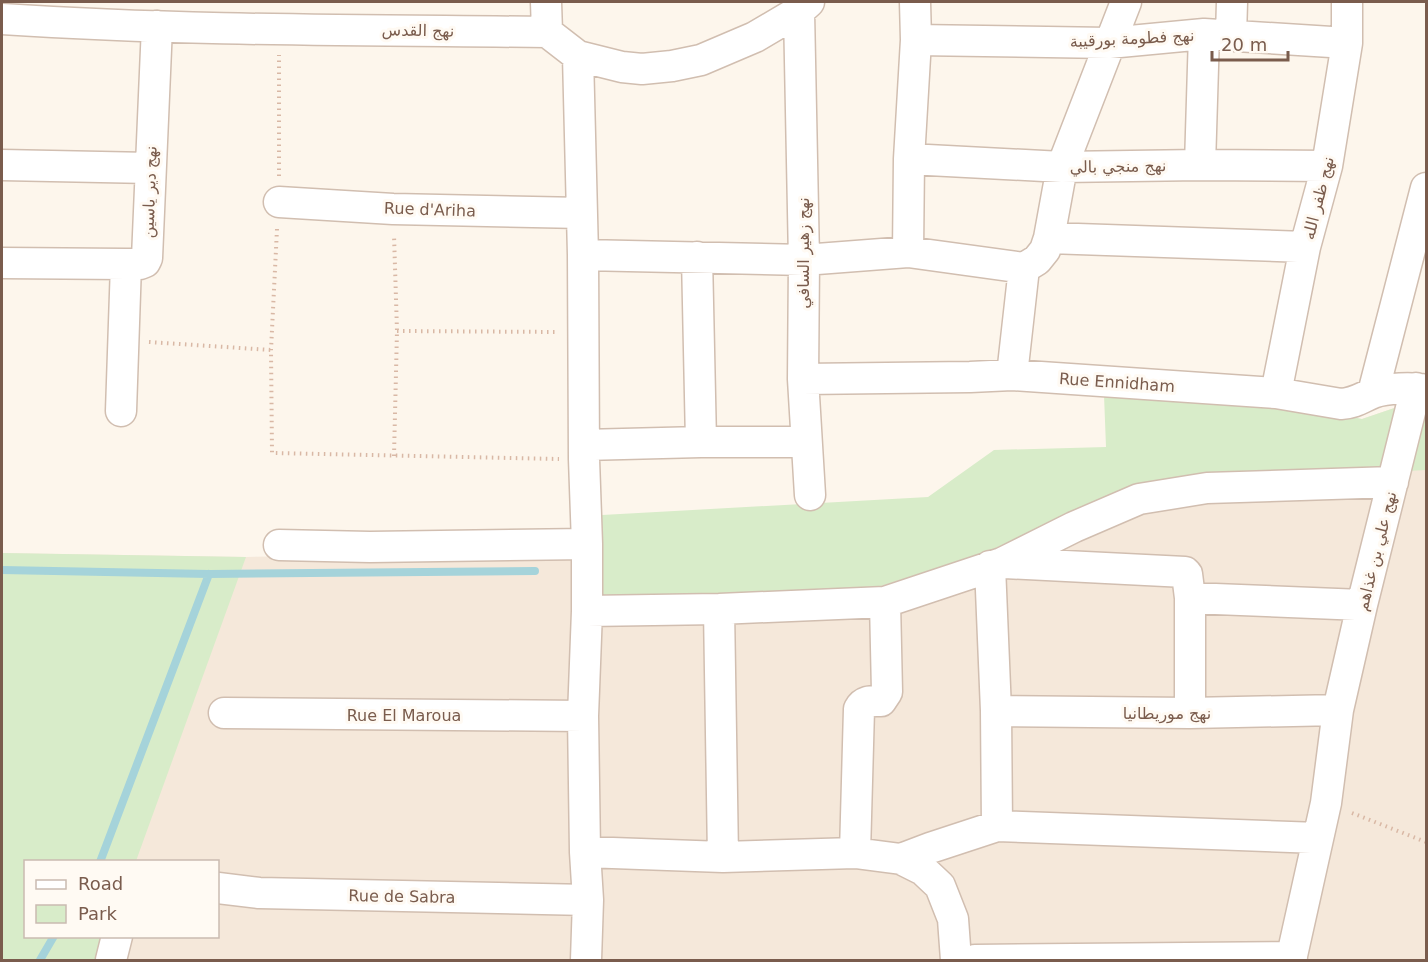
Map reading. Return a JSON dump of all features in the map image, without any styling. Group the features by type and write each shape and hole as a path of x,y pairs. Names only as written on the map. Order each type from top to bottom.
{"street":[{"path":"546,2 547,32 578,56 622,67 642,69 701,60 755,37 804,6"},
{"path":"908,252 909,159 916,40 915,2"},
{"path":"583,255 804,260 908,252 1024,268 1037,260 1045,250 1062,167 1126,2"},
{"path":"1200,165 1217,35 1232,2"},
{"name":"نهج ظفر الله","path":"1276,393 1305,247 1327,166 1347,43 1347,2"},
{"name":"نهج زهير السافي","path":"804,6 803,379 810,495"},
{"name":"نهج القدس","path":"2,19 157,26 547,32"},
{"name":"نهج دير ياسين","path":"126,264 140,264 147,258 157,26"},
{"name":"نهج فطومة بورقيبة","path":"916,40 1109,43 1217,35 1347,43"},
{"path":"578,56 587,544 583,716 588,900 586,960"},
{"name":"نهج منجي بالي","path":"909,159 1062,167 1327,166"},
{"path":"2,165 150,168"},
{"path":"1373,393 1426,188"},
{"name":"Rue d'Ariha","path":"279,202 393,208 582,213"},
{"path":"1049,238 1305,247"},
{"path":"696,257 701,442"},
{"path":"2,263 126,264 122,411"},
{"path":"1011,375 1024,268"},
{"name":"Rue Ennidham","path":"803,379 1011,375 1276,393 1341,404 1351,404 1385,390 1421,389"},
{"path":"1393,482 1421,389"},
{"path":"584,452 701,442 806,442"},
{"name":"نهج علي بن غذاهم","path":"996,564 1140,499 1207,488 1393,482 1338,710 1326,803 1291,959"},
{"path":"279,545 370,547 587,544"},
{"path":"587,611 719,609 885,602 996,564 1183,571 1187,574 1190,598 1190,713"},
{"path":"996,564 997,826"},
{"path":"1190,598 1362,605"},
{"path":"855,853 859,708 868,701 880,701 887,692 885,602"},
{"path":"719,609 723,857"},
{"name":"نهج موريطانيا","path":"996,711 1190,713 1338,710"},
{"name":"Rue El Maroua","path":"224,713 583,716"},
{"path":"901,859 997,826 1318,838"},
{"path":"585,852 723,857 855,853 901,859 923,870 940,886 953,919 956,960"},
{"name":"Rue de Sabra","path":"219,888 259,893 588,900"},
{"path":"111,960 116,938"},
{"path":"975,960 1291,959"}],"path":[{"path":"279,28 279,202 271,350 272,453 394,456 584,452"},
{"path":"393,208 396,331 394,456"},
{"path":"396,331 583,332"},
{"path":"124,341 271,350"},
{"path":"1326,803 1426,842"}],"shaded area":[{"path":"1412,402 1426,405 1426,960 2,960 2,553 246,557 946,545"}],"green space":[{"path":"1104,395 1275,400 1362,419 1412,402 1426,405 1426,470 1139,486 984,553 862,592 602,599 602,515 928,497 994,450 1106,447"},
{"path":"2,553 246,557 136,860 24,860 24,938 109,938 101,960 2,960"}],"waterway":[{"path":"2,570 209,574 535,571"},
{"path":"101,860 209,574"},
{"path":"40,960 53,938"}]}
